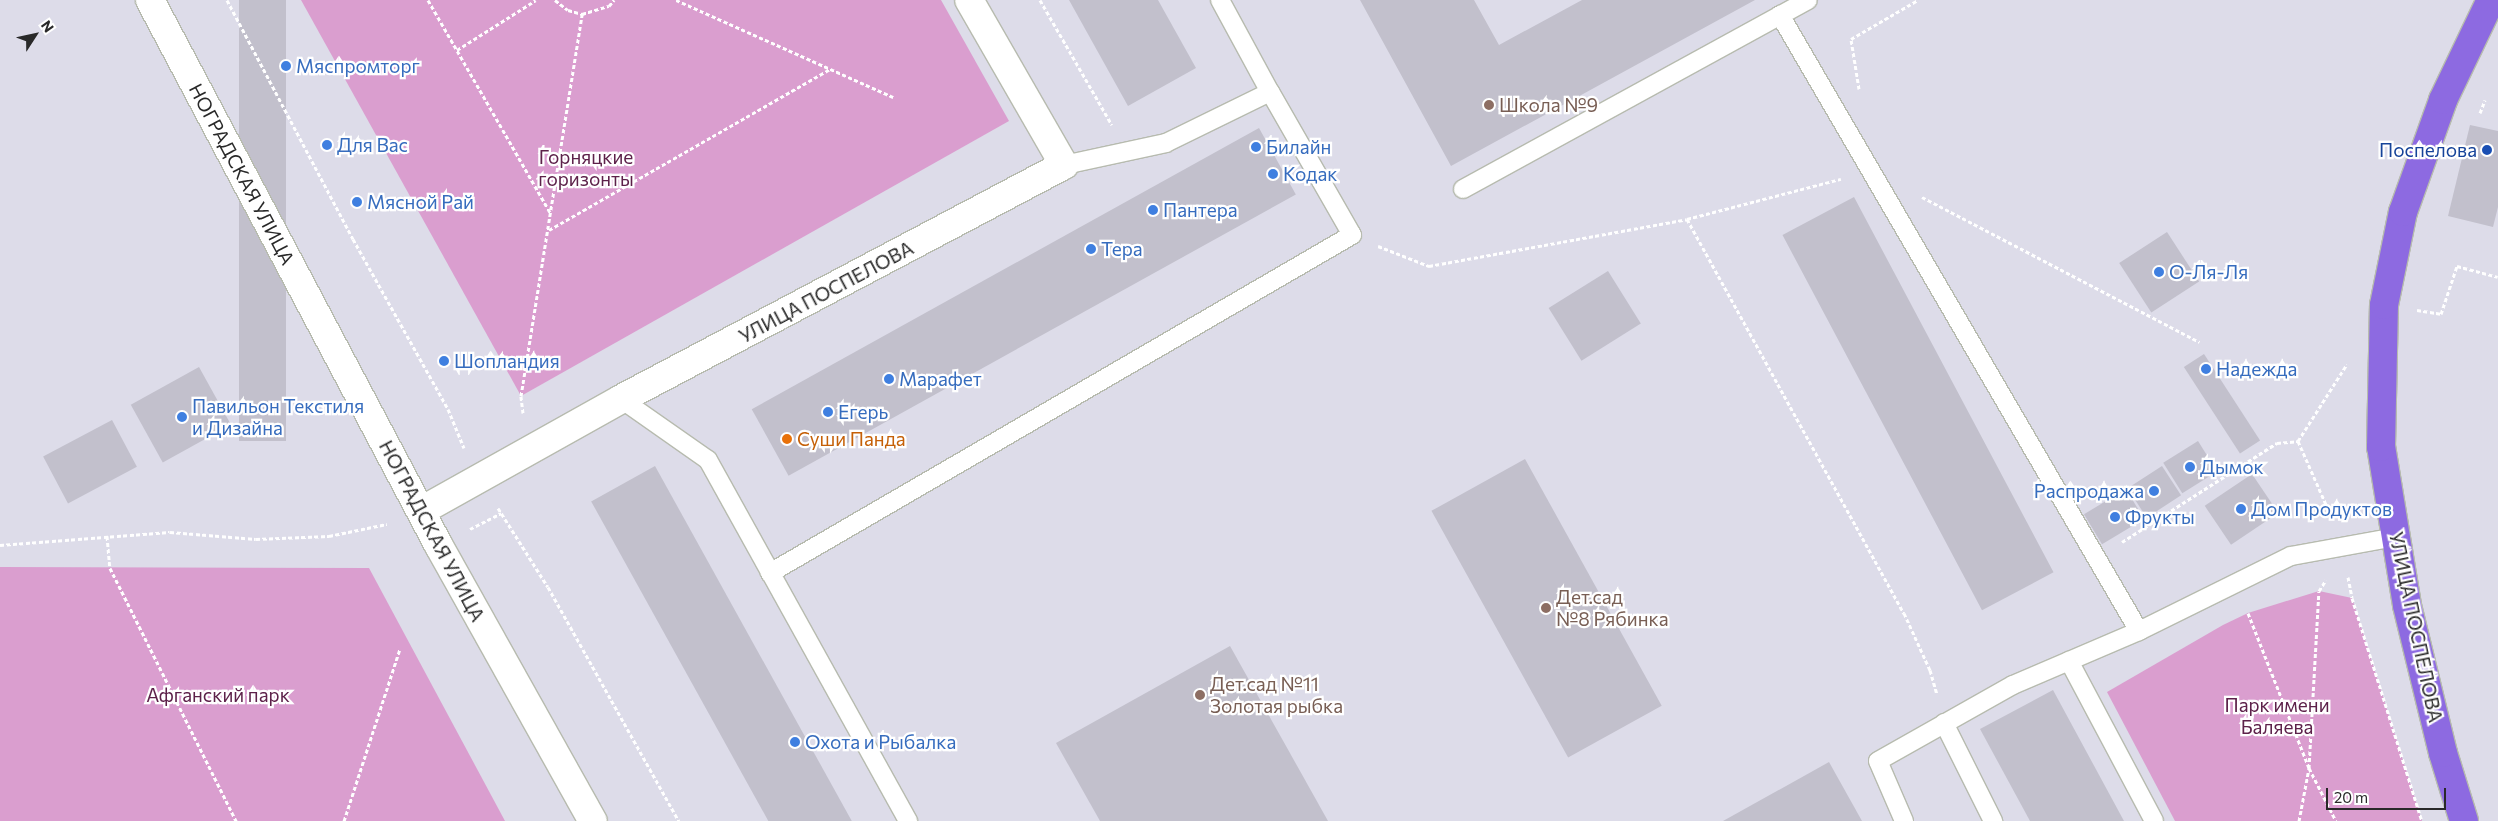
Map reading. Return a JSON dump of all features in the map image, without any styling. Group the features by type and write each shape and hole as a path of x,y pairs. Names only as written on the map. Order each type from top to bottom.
{"main road":[{"name":"УЛИЦА ПОСПЕЛОВА","path":"2464,821 2443,753 2407,605 2381,447 2384,304 2410,194 2443,100 2491,0"}],"street":[{"name":"НОГРАДСКАЯ УЛИЦА","path":"150,0 438,546 593,821"},
{"path":"969,0 1064,165"},
{"name":"УЛИЦА ПОСПЕЛОВА","path":"421,511 621,400 1064,165"}],"lane":[{"path":"770,572 1352,235 1220,0"},
{"path":"1463,189 1808,0"},
{"path":"1780,15 1873,171 2095,558 2139,631"},
{"path":"1064,165 1166,143 1270,92"},
{"path":"621,400 708,460 908,821"},
{"path":"1904,821 1878,761 2013,685 2139,631 2291,556 2396,537"},
{"path":"2069,661 2154,821"},
{"path":"1944,723 1993,821"}],"path":[{"path":"227,0 353,239 444,401 478,479 548,587 679,821"},
{"path":"428,0 551,212"},
{"path":"457,50 536,0"},
{"path":"555,0 568,10 582,14 609,6 614,0"},
{"path":"676,0 893,97"},
{"path":"1040,0 1126,152"},
{"path":"1860,96 1851,39 1918,0"},
{"path":"527,452 521,396 582,14"},
{"path":"548,230 830,69"},
{"path":"1352,235 1429,266 1687,219 1873,171 2199,342"},
{"path":"1687,219 1904,614 1930,670 1944,723"},
{"path":"2384,304 2441,314 2457,266 2498,277"},
{"path":"2298,441 2349,361"},
{"path":"2095,558 2277,443 2298,441"},
{"path":"2298,441 2344,546 2352,598 2422,821"},
{"path":"438,546 501,513"},
{"path":"0,545 170,532 274,538 329,536 394,523"},
{"path":"107,536 110,568 236,821"},
{"path":"2299,821 2310,768 2319,591 2344,546"},
{"path":"2248,613 2310,768 2336,821"},
{"path":"344,821 400,649"}],"green space":[{"name":"Горняцкие горизонты","path":"301,0 941,0 1009,121 521,396"},
{"name":"Афганский парк","path":"0,567 369,568 505,821 0,821"},
{"name":"Парк имени Баляева","path":"2319,591 2352,598 2422,821 2175,821 2107,692 2223,625 2248,613"}],"building":[{"path":"239,0 286,0 286,441 239,441"},
{"path":"1069,0 1158,0 1196,68 1128,106"},
{"name":"Школа №9","path":"1360,0 1474,0 1499,45 1582,0 1755,0 1451,166"},
{"path":"2470,125 2498,131 2498,207 2493,227 2448,216"},
{"path":"1259,128 1296,194 789,476 752,409"},
{"path":"1854,197 2054,572 1982,610 1782,235"},
{"name":"О-Ля-Ля","path":"2167,232 2199,281 2151,313 2119,263"},
{"path":"1608,271 1641,324 1581,361 1549,308"},
{"path":"2204,354 2260,440 2240,453 2184,367"},
{"name":"Павильон Текстиля и Дизайна","path":"199,367 231,425 163,463 131,405"},
{"path":"112,420 137,467 68,503 43,457"},
{"name":"Дымок","path":"2198,441 2217,472 2182,493 2163,463"},
{"name":"Дет.сад №8 Рябинка","path":"1525,459 1662,706 1568,758 1431,511"},
{"path":"655,466 852,821 768,821 591,501"},
{"name":"Распродажа","path":"2162,466 2181,495 2147,518 2128,488"},
{"name":"Дом Продуктов","path":"2252,474 2278,513 2231,545 2205,506"},
{"name":"Фрукты","path":"2126,489 2144,519 2102,544 2084,514"},
{"name":"Дет.сад №11 Золотая рыбка","path":"1230,646 1328,821 1100,821 1056,743"},
{"path":"2053,690 2124,821 2030,821 1980,729"},
{"path":"1829,762 1862,821 1723,821"}],"place":[{"name":"Мяспромторг","path":"286,66"},
{"name":"Школа №9","path":"1489,105"},
{"name":"Для Вас","path":"327,145"},
{"name":"Билайн","path":"1256,147"},
{"name":"Поспелова","path":"2487,150"},
{"name":"Кодак","path":"1273,174"},
{"name":"Мясной Рай","path":"357,202"},
{"name":"Пантера","path":"1153,210"},
{"name":"Тера","path":"1091,249"},
{"name":"О-Ля-Ля","path":"2159,272"},
{"name":"Шопландия","path":"444,361"},
{"name":"Надежда","path":"2206,369"},
{"name":"Марафет","path":"889,379"},
{"name":"Егерь","path":"828,412"},
{"name":"Павильон Текстиля и Дизайна","path":"182,417"},
{"name":"Суши Панда","path":"787,439"},
{"name":"Дымок","path":"2190,467"},
{"name":"Распродажа","path":"2154,491"},
{"name":"Дом Продуктов","path":"2241,509"},
{"name":"Фрукты","path":"2115,517"},
{"name":"Дет.сад №8 Рябинка","path":"1546,608"},
{"name":"Дет.сад №11 Золотая рыбка","path":"1200,695"},
{"name":"Охота и Рыбалка","path":"795,742"}]}
